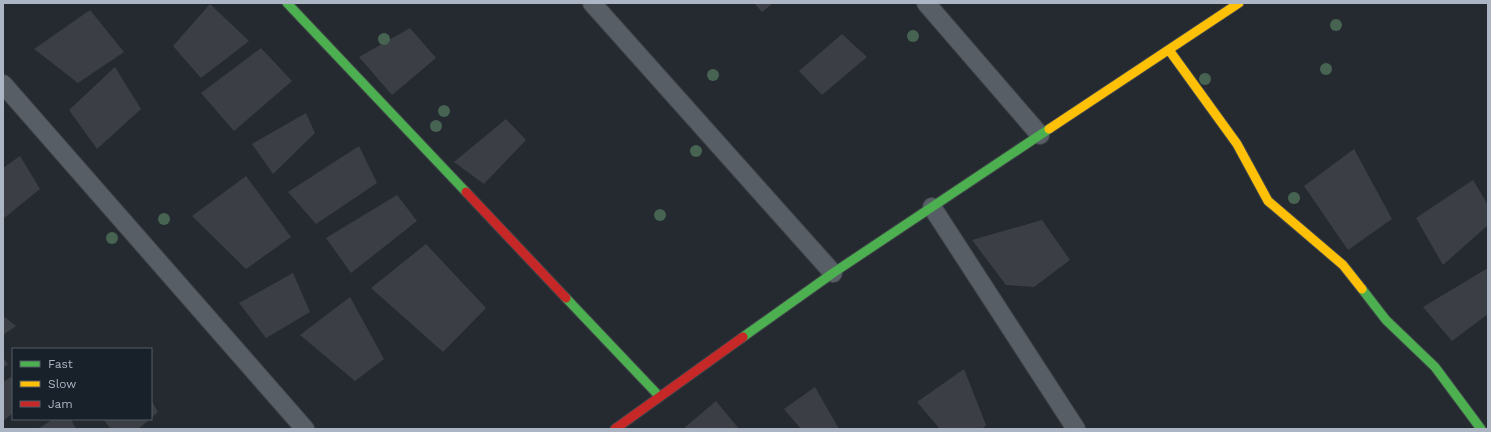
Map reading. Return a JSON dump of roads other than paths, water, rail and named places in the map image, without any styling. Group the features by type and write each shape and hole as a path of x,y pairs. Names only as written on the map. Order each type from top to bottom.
{"street":[{"path":"287,3 659,396"},
{"path":"592,3 833,273"},
{"path":"926,3 1040,135"},
{"path":"615,429 659,396 833,273 1239,3"},
{"path":"1169,50 1237,144 1268,201 1343,265 1386,320 1435,367 1481,429"},
{"path":"3,84 305,429"},
{"path":"932,207 1076,429"}]}
